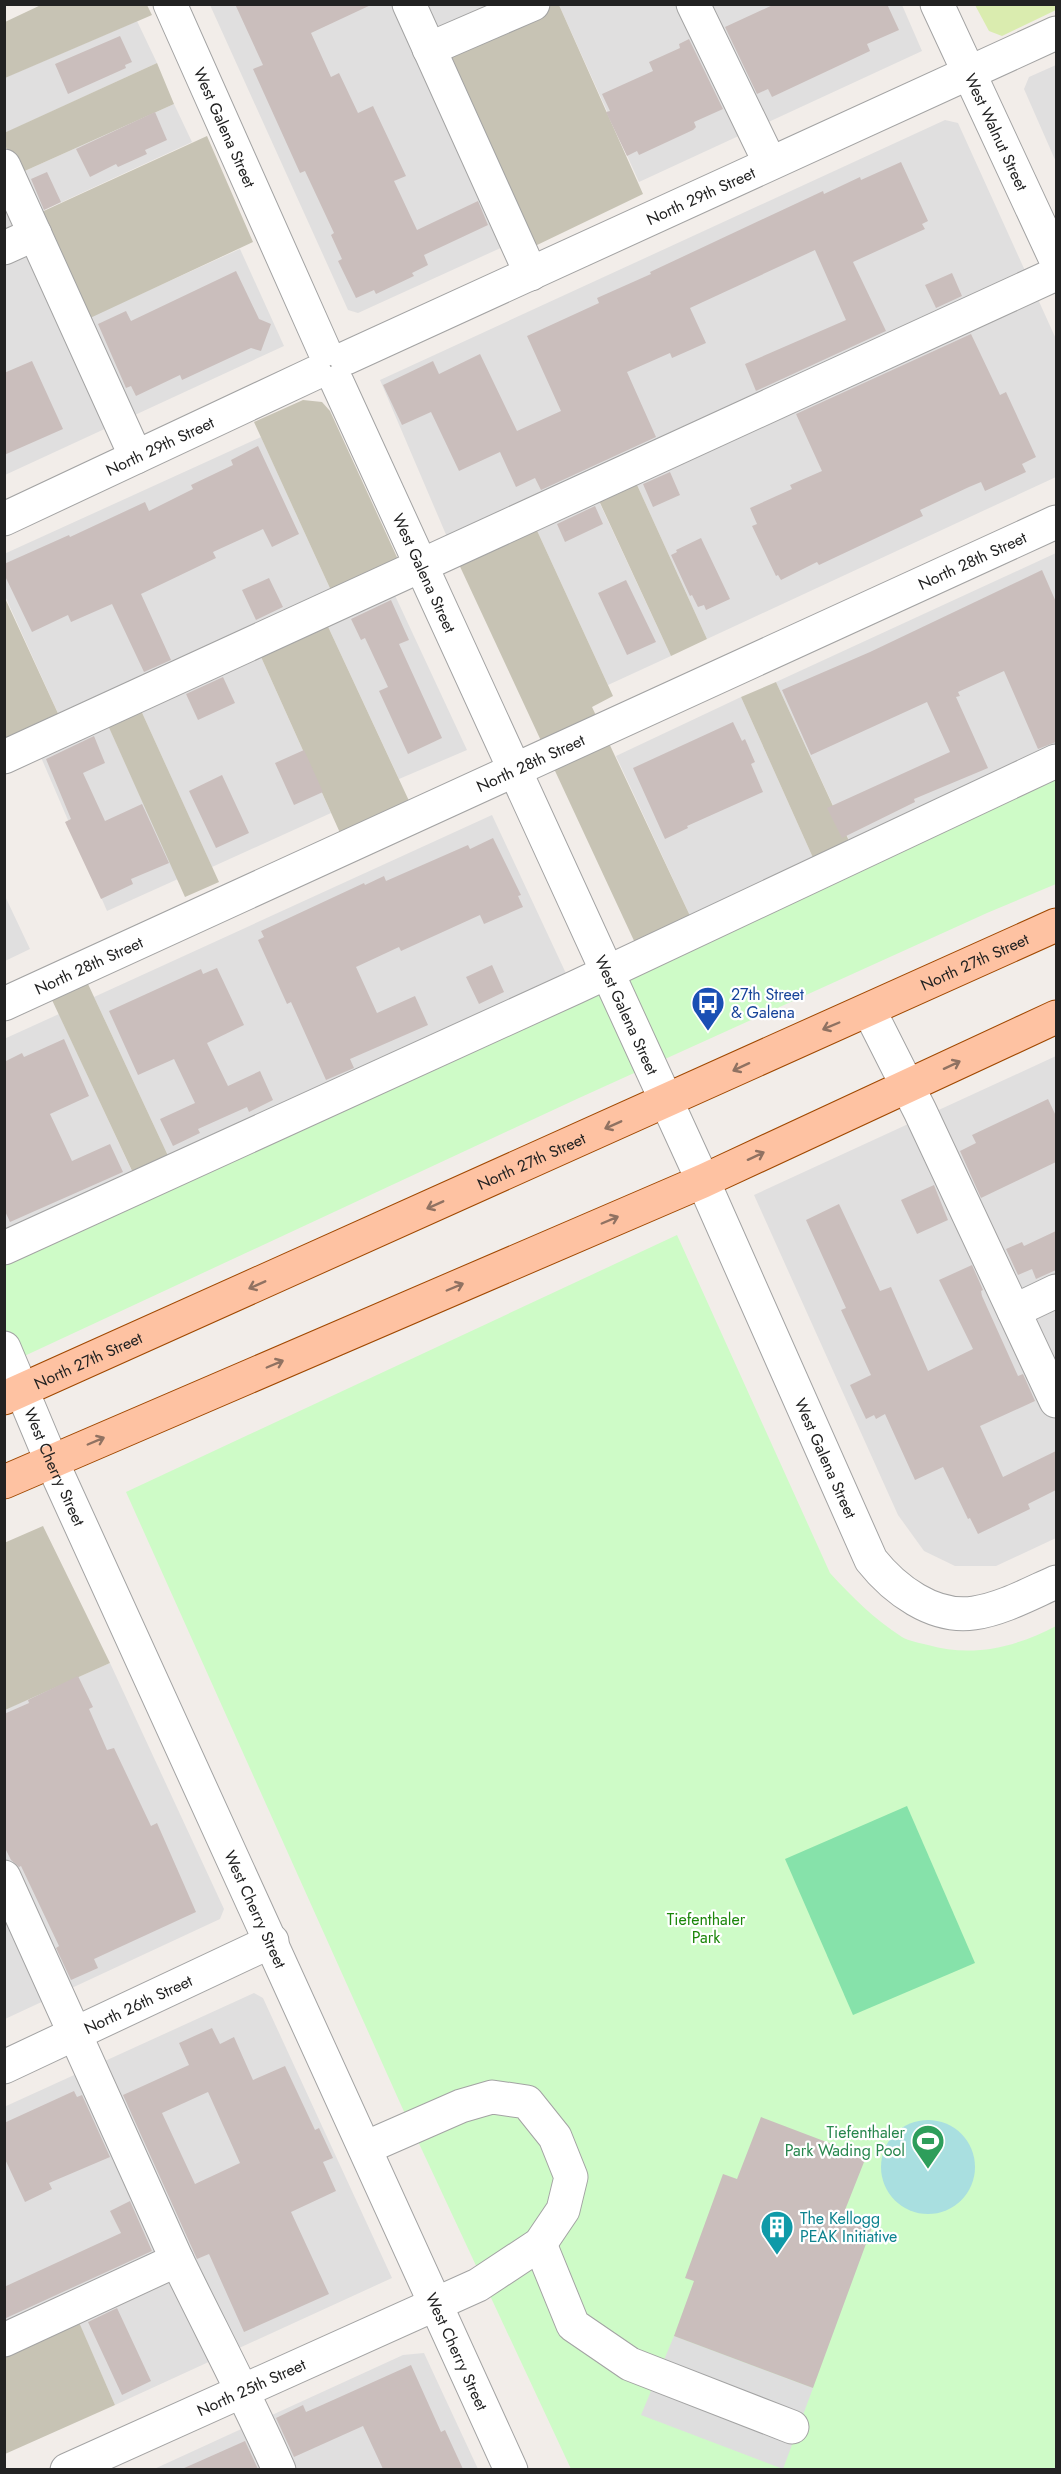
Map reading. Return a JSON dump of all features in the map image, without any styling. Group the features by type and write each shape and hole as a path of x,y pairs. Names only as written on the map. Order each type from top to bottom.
{"main road":[{"name":"North 27th Street","path":"14,1394 1056,925"},
{"path":"4,1482 703,1181 1056,1017"}],"street":[{"name":"West Galena Street","path":"170,4 330,366 703,1181 871,1560 884,1576 902,1590 927,1605 951,1612 973,1613 993,1608 1056,1582"},
{"path":"409,4 531,274"},
{"path":"429,49 533,4"},
{"path":"693,4 770,164"},
{"name":"West Walnut Street","path":"937,4 1056,260"},
{"name":"North 29th Street","path":"4,519 330,366 1056,33"},
{"path":"4,166 136,457"},
{"path":"4,248 35,234"},
{"path":"4,757 1056,274"},
{"name":"North 28th Street","path":"4,1004 1056,522"},
{"path":"4,1248 607,973 1056,761"},
{"path":"869,1010 908,1086 1056,1401"},
{"path":"1014,1311 1056,1291"},
{"name":"West Cherry Street","path":"4,1348 14,1394 51,1461 511,2469"},
{"path":"4,1877 177,2260 240,2390 256,2417 279,2469"},
{"name":"North 26th Street","path":"4,2067 272,1941"},
{"path":"365,2148 461,2106 492,2097 526,2102 555,2137 571,2177 563,2210 540,2244 573,2325 630,2364 792,2427"},
{"name":"North 25th Street","path":"67,2469 240,2390 436,2305 478,2285 540,2244"},
{"path":"4,2340 177,2260"}],"shaded area":[{"path":"43,4 147,5 152,15 5,78 5,22"},
{"path":"710,4 711,7 718,4 902,5 922,51 639,182 559,5"},
{"path":"210,5 553,5 447,53 529,235 358,313 348,310"},
{"path":"553,5 559,5 643,194 535,246 446,53"},
{"path":"137,21 157,63 5,133 4,78"},
{"path":"157,63 174,104 18,174 5,145 4,133"},
{"path":"1056,65 1056,162 1024,89 1029,77"},
{"path":"174,104 192,142 36,214 88,318 240,249 284,346 5,475 4,145 18,174"},
{"path":"945,120 958,123 1056,339 1056,477 707,639 633,476 595,493 671,656 608,685 534,524 456,558 380,380"},
{"path":"207,136 253,242 88,319 35,215"},
{"path":"303,400 322,402 330,411 401,566 334,597 254,422"},
{"path":"261,437 334,597 385,574 467,750 399,779 324,618 257,648 331,813 212,867 139,706 106,721 178,879 107,911 31,734 61,720 5,596 4,554"},
{"path":"633,476 707,639 671,656 595,492"},
{"path":"534,524 613,696 592,707 691,918 636,945 456,558"},
{"path":"1056,553 1056,778 861,866 776,682"},
{"path":"4,596 61,720 4,746"},
{"path":"324,618 410,803 341,835 257,648"},
{"path":"776,682 850,843 814,860 741,697"},
{"path":"741,697 814,860 691,918 616,756"},
{"path":"139,706 219,882 185,897 106,721"},
{"path":"492,815 577,997 170,1160 94,997"},
{"path":"4,894 30,949 5,961 4,961"},
{"path":"88,984 170,1160 134,1175 52,1000"},
{"path":"59,1014 144,1197 4,1256 4,1039"},
{"path":"1056,1056 1056,1538 996,1566 955,1566 924,1551 898,1515 754,1195"},
{"path":"43,1526 110,1663 5,1710 4,1543"},
{"path":"110,1663 224,1909 220,1919 5,2019 4,1710"},
{"path":"254,1993 263,1998 392,2278 115,2405 78,2321 5,2354 4,2107"},
{"path":"78,2320 115,2405 5,2454 4,2354"},
{"path":"674,2336 813,2388 783,2469 641,2415"},
{"path":"424,2353 478,2469 152,2470 403,2355"}],"green space":[{"path":"975,5 1056,5 1056,10 1002,36 989,31"},
{"path":"1056,778 1056,884 579,1098 5,1365 4,1262"},
{"name":"Tiefenthaler Park","path":"677,1235 830,1573 847,1591 902,1637 945,1649 978,1650 1010,1645 1056,1626 1056,2469 571,2469 401,2105 126,1492"},
{"path":"907,1806 975,1963 853,2015 785,1859"}],"water":[{"name":"Tiefenthaler Park Wading Pool","path":"928,2120 946,2124 961,2134 971,2149 975,2167 971,2185 961,2200 946,2210 928,2214 910,2210 895,2200 885,2185 881,2167 885,2149 895,2134 910,2124"}],"building":[{"path":"235,4 373,4 311,33 331,77 339,73 358,113 373,106 406,176 394,181 417,230 478,201 488,225 424,255 428,265 412,273 414,276 376,294 374,290 356,298 338,261 342,259 331,235 334,233 305,171 300,173 253,69 263,65"},
{"path":"775,4 887,4 899,30 867,44 870,51 772,97 768,89 757,94 725,27"},
{"path":"120,36 132,62 125,65 126,68 68,94 55,64"},
{"path":"689,39 723,109 694,122 696,127 693,130 639,155 637,151 627,156 606,112 610,111 602,94 653,71 649,62 680,48 679,44"},
{"path":"155,112 167,140 145,150 147,154 118,167 116,164 90,177 76,149"},
{"path":"901,162 928,221 922,224 925,229 853,262 886,331 756,391 745,364 846,320 815,250 690,308 706,343 672,358 670,353 627,372 656,437 541,490 535,478 516,487 500,452 459,471 431,412 402,425 383,385 433,361 439,374 480,354 517,431 561,411 527,336 599,303 597,298 651,274 650,272 823,191 824,194 860,177 861,180"},
{"path":"47,172 61,202 44,210 31,179"},
{"path":"236,271 259,319 271,324 261,351 251,348 182,380 180,375 136,396 131,386 126,388 98,324 126,311 131,321"},
{"path":"952,273 962,296 936,308 925,285"},
{"path":"971,334 1000,395 1006,392 1036,457 1022,464 1026,472 985,491 981,482 969,487 920,510 923,516 819,565 817,562 781,580 778,575 776,576 752,526 757,524 750,508 792,489 790,485 822,471 796,414"},
{"path":"32,361 63,429 4,455 4,373"},
{"path":"258,446 299,534 272,547 263,529 213,552 216,558 141,594 171,660 144,672 112,604 71,622 68,615 32,632 4,574 4,564 69,535 70,537 145,502 149,511 193,489 191,485 233,465 231,460"},
{"path":"670,472 680,495 653,507 643,484"},
{"path":"595,506 603,524 565,542 557,524"},
{"path":"701,538 730,599 706,610 704,605 698,607 692,595 690,596 671,555 677,552 676,550"},
{"path":"1042,570 1056,602 1056,742 1038,749 1004,671 958,692 960,696 956,697 988,768 914,799 915,802 842,838 827,808 950,752 927,702 811,755 782,690 870,652"},
{"path":"269,578 283,607 256,620 242,590"},
{"path":"626,580 656,642 627,655 598,593"},
{"path":"391,600 409,640 399,644 442,738 408,754 379,691 388,687 365,638 361,640 351,619"},
{"path":"223,677 235,703 198,720 186,694"},
{"path":"733,722 742,741 745,739 755,762 751,764 763,792 687,826 688,828 665,839 633,768"},
{"path":"94,736 105,763 83,773 105,821 142,804 169,863 131,879 133,884 101,899 65,822 71,819 46,759"},
{"path":"304,750 323,792 294,805 275,763"},
{"path":"222,775 249,833 216,848 189,791"},
{"path":"493,838 521,895 518,896 523,907 484,924 480,915 401,951 399,947 356,967 377,1013 415,996 428,1025 350,1059 354,1068 326,1080 291,1002 287,1004 258,940 264,937 261,931 364,883 365,885 384,876 386,881 468,845 470,849"},
{"path":"492,965 504,992 479,1004 466,977"},
{"path":"217,968 244,1025 207,1043 228,1086 260,1071 273,1100 249,1112 247,1107 198,1129 200,1133 173,1146 160,1119 195,1103 174,1059 138,1075 109,1011 201,969 203,974"},
{"path":"64,1039 89,1096 50,1114 72,1161 110,1144 123,1172 10,1222 4,1209 4,1062 22,1053 24,1057"},
{"path":"1048,1099 1056,1116 1056,1162 981,1198 960,1151 976,1143 972,1135"},
{"path":"934,1185 948,1220 917,1234 901,1200"},
{"path":"839,1204 880,1291 891,1287 928,1371 973,1349 939,1280 972,1265 983,1290 981,1291 982,1296 1018,1376 1023,1374 1035,1401 980,1426 1003,1477 1056,1451 1056,1490 1028,1504 1030,1509 978,1534 970,1518 968,1519 943,1467 915,1480 885,1414 876,1419 874,1415 866,1419 850,1385 871,1375 841,1310 846,1308 806,1220"},
{"path":"1056,1231 1056,1270 1036,1279 1032,1269 1018,1275 1006,1249 1022,1242 1024,1246"},
{"path":"78,1676 93,1707 89,1709 107,1750 114,1748 151,1826 157,1823 196,1912 94,1959 98,1968 71,1980 56,1948 59,1946 21,1866 19,1867 11,1860 4,1846 4,1714"},
{"path":"212,2028 220,2044 234,2037 253,2080 285,2066 315,2130 319,2128 333,2158 323,2162 336,2191 291,2212 329,2294 244,2332 209,2254 197,2259 123,2095 189,2065 179,2043","holes":["208,2092 240,2163 195,2184 162,2113"]},
{"path":"74,2091 77,2097 82,2095 110,2157 49,2183 52,2189 25,2202 4,2157 4,2123"},
{"name":"The Kellogg PEAK Initiative","path":"761,2117 866,2157 845,2210 874,2222 813,2388 674,2336 694,2281 685,2278 723,2174 737,2179"},
{"path":"130,2201 152,2251 4,2319 4,2287 121,2233 110,2211"},
{"path":"117,2308 151,2381 122,2395 88,2322"},
{"path":"411,2365 441,2432 445,2430 463,2469 383,2469 363,2426 294,2457 276,2418 303,2405 306,2412"},
{"path":"245,2441 258,2469 182,2469"}],"place":[{"name":"27th Street & Galena","path":"708,1032"},
{"name":"Tiefenthaler Park Wading Pool","path":"928,2170"},
{"name":"The Kellogg PEAK Initiative","path":"777,2256"}]}
